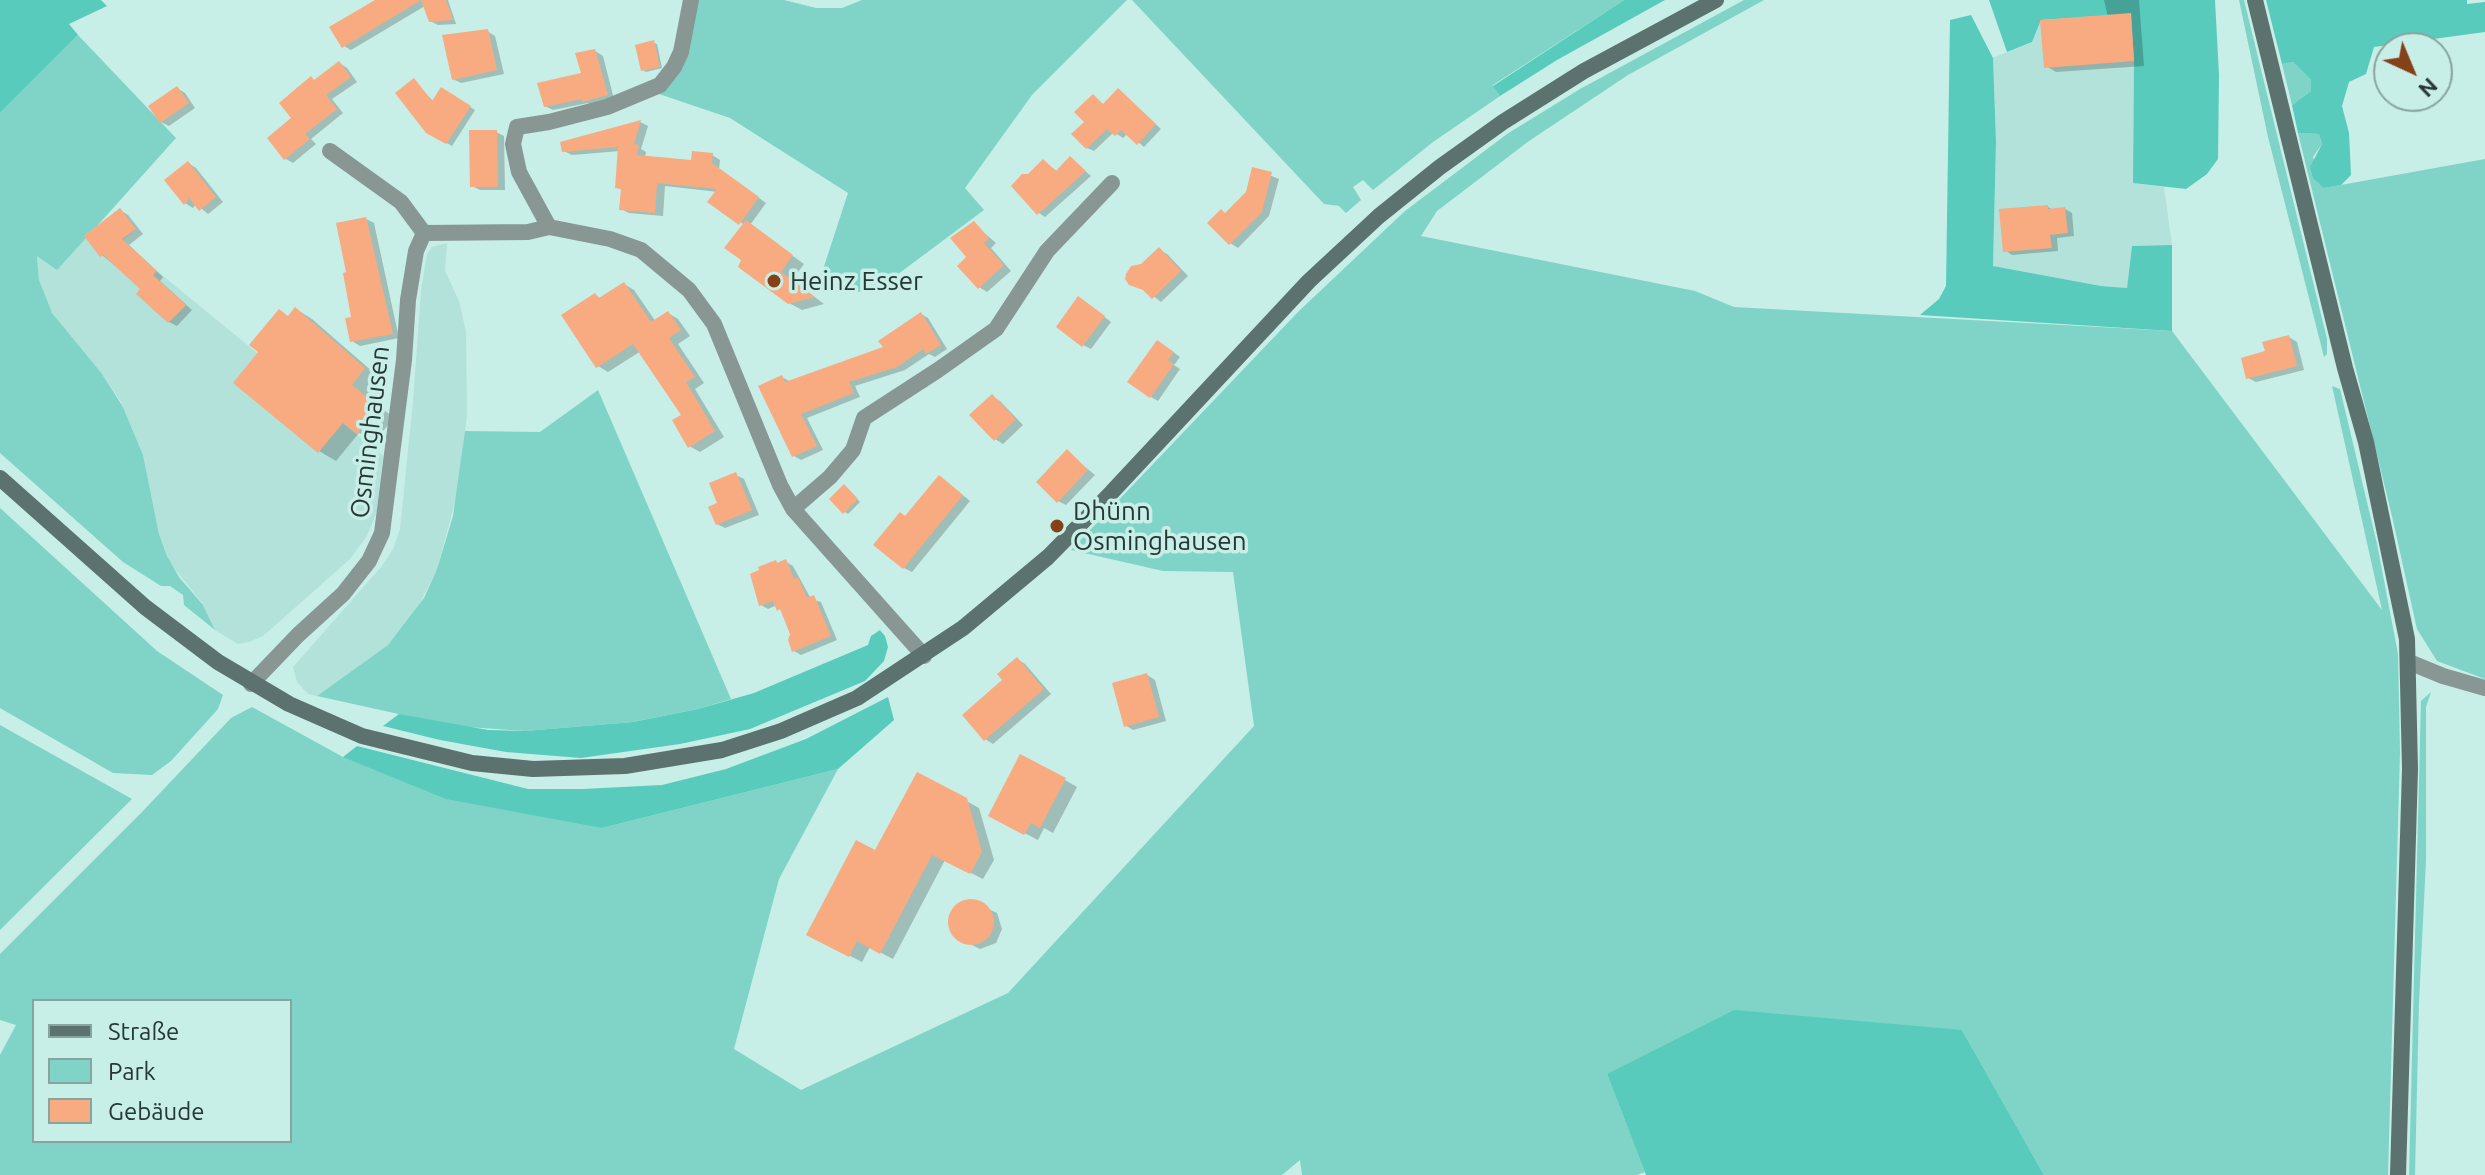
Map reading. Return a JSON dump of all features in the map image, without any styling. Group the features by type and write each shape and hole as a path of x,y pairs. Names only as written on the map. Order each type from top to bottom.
{"main road":[{"path":"0,478 145,607 218,662 289,704 362,736 432,754 502,766 581,768 665,761 754,741 857,698 924,656 987,610 1048,557 1309,281 1397,200 1513,115 1584,71 1716,0"},
{"path":"2255,0 2366,442 2403,616 2409,662 2410,769 2398,1175"}],"street":[{"path":"549,227 519,172 513,144 517,127 607,107 660,85 667,79 681,52 691,0"},
{"path":"330,151 401,202 424,233 528,232 549,227 610,239 641,250 689,290 714,324 780,485 793,509 924,656"},
{"path":"793,509 830,477 853,450 864,418 996,329 1047,251 1112,183"},
{"name":"Osminghausen","path":"251,684 343,594 369,561 382,533 399,405 408,300 416,251 424,233"},
{"path":"2409,662 2485,688"}],"shaded area":[{"path":"2131,13 2134,61 2133,183 2164,187 2172,245 2132,246 2127,288 1993,266 1996,142 1993,58 2032,42 2040,20"},
{"path":"120,208 136,229 123,240 383,456 377,511 367,536 350,559 263,636 249,642 238,644 215,630 203,604 170,563 159,534 143,455 121,402 62,327 48,306 39,280 37,255 84,236"},
{"path":"447,243 445,271 459,301 466,332 467,414 458,491 437,569 416,611 388,645 317,696 308,694 297,682 293,667 382,566 393,549 400,529 427,254 432,247"}],"green space":[{"path":"0,0 101,0 107,6 69,24 78,35 0,113"},
{"path":"697,0 784,0 816,8 842,8 862,0 1127,0 1032,95 965,188 984,210 874,292 816,291 848,193 730,118 659,94 667,89 683,65"},
{"path":"1132,0 1624,0 1493,85 1500,96 1433,142 1373,190 1363,180 1353,187 1361,200 1346,213 1339,206 1324,204"},
{"path":"1624,0 1665,0 1557,60 1500,96 1493,86"},
{"path":"1744,0 1764,0 1628,75 1529,141 1437,211 1421,236 1695,291 1734,307 2172,331 2382,610 2332,386 2340,389 2377,544 2398,654 2400,752 2388,1175 2044,1175 1962,1030 1607,1074 1645,1172 1637,1175 1302,1175 1300,1160 1282,1175 0,1175 0,1055 16,1025 0,1020 0,954 231,718 252,707 343,757 602,828 838,769 779,879 734,1049 801,1090 1008,993 1254,726 1233,572 1163,571 1071,550 1299,311 1405,211 1507,134 1580,89"},
{"path":"1989,0 2215,0 2219,75 2218,159 2207,174 2186,189 2133,183 2134,61 2131,14 2041,20 2032,42 2007,52"},
{"path":"2239,0 2244,0 2327,339 2327,354 2324,357 2268,137"},
{"path":"2266,0 2485,2 2485,32 2453,36 2453,32 2373,32 2373,50 2366,74 2349,82 2342,106 2349,133 2351,175 2341,185 2324,188 2313,178 2310,167 2322,144 2319,134 2298,133 2292,105 2311,91 2311,80 2293,62 2282,64"},
{"path":"1971,15 1993,58 1996,142 1993,266 2127,288 2132,246 2172,245 2172,331 1920,315 1939,299 1946,286 1950,20"},
{"path":"78,35 176,138 97,226 84,236 86,238 57,270 37,256 39,280 52,313 102,374 123,407 143,455 159,534 167,556 179,577 203,605 215,630 184,605 183,595 170,586 161,586 123,562 0,453 0,113"},
{"path":"2293,62 2311,80 2311,91 2292,105 2282,64"},
{"path":"2298,133 2319,134 2322,144 2313,157 2324,188 2485,159 2485,679 2437,661 2417,629"},
{"path":"598,390 731,699 633,722 525,731 453,726 317,696 388,645 424,598 437,569 453,516 465,431 540,432"},
{"path":"0,508 157,651 223,695 218,709 171,761 152,775 113,773 0,708"},
{"path":"880,630 888,647 884,661 865,681 750,729 680,744 581,758 506,752 383,726 399,714 488,730 525,731 633,722 698,709 754,693 868,645 871,636"},
{"path":"2431,692 2426,707 2426,860 2415,1175 2409,1175 2421,701"},
{"path":"888,697 894,720 838,769 602,828 446,799 343,757 357,746 528,789 662,785 726,769 806,739"},
{"path":"0,725 132,799 0,930"},
{"path":"1734,1010 1962,1030 2044,1175 1646,1175 1607,1074"}],"building":[{"path":"375,0 421,0 342,48 329,27"},
{"path":"421,0 446,0 453,20 429,22"},
{"path":"2131,13 2134,61 2044,68 2040,20"},
{"path":"488,29 497,70 452,80 442,35"},
{"path":"654,40 660,67 641,71 635,45"},
{"path":"595,49 608,95 544,107 537,83 581,73 575,53"},
{"path":"339,61 351,77 326,95 337,109 305,134 310,139 284,160 267,138 291,118 279,103 311,76 314,80"},
{"path":"414,78 432,101 441,87 471,106 446,144 426,133 395,93"},
{"path":"177,86 189,103 160,123 148,106"},
{"path":"1118,88 1156,124 1137,145 1121,130 1115,136 1107,129 1086,149 1071,134 1084,122 1074,112 1093,94 1103,104"},
{"path":"641,120 634,144 639,145 637,155 691,160 692,151 713,153 712,163 759,197 739,225 707,202 717,189 657,183 655,213 619,210 621,189 615,188 618,147 562,152 560,142"},
{"path":"469,130 497,130 498,187 470,187"},
{"path":"1070,156 1086,171 1037,215 1011,186 1043,159 1056,171"},
{"path":"188,161 216,197 199,211 189,198 184,205 164,180"},
{"path":"1252,167 1272,172 1262,212 1229,245 1207,223 1221,209 1225,213 1246,192"},
{"path":"2048,205 2048,209 2065,207 2068,233 2050,235 2052,248 2003,252 1999,209"},
{"path":"120,208 136,229 122,239 157,271 153,275 186,305 168,323 136,294 140,289 103,255 100,257 84,236"},
{"path":"366,217 393,334 350,342 345,318 351,317 343,273 346,272 336,223"},
{"name":"Heinz Esser","path":"746,220 793,255 781,272 815,297 788,304 738,267 741,260 724,248"},
{"path":"974,221 989,238 984,243 1004,265 978,289 957,266 966,257 950,238"},
{"path":"1159,247 1181,271 1152,299 1143,290 1129,285 1125,279 1131,266 1141,264"},
{"path":"624,282 651,322 668,311 681,330 669,338 695,377 686,382 715,431 688,448 672,420 681,415 633,344 596,368 561,315 595,293 599,298"},
{"path":"1078,296 1105,316 1082,347 1056,327"},
{"path":"295,307 365,368 352,385 379,407 357,434 343,423 318,453 233,383 258,352 249,345 279,309 288,316"},
{"path":"921,312 941,345 926,354 923,349 897,367 849,382 854,393 801,414 817,446 792,457 758,386 782,375 785,382 883,347 878,341"},
{"path":"2289,335 2297,366 2246,379 2241,358 2265,351 2262,342"},
{"path":"1157,340 1174,352 1168,360 1174,364 1150,398 1127,382"},
{"path":"992,394 1016,419 994,441 969,415"},
{"path":"1067,449 1088,470 1057,503 1036,482"},
{"path":"736,472 752,510 716,525 708,507 717,503 709,483"},
{"path":"939,475 963,495 903,569 873,545 900,512 905,516"},
{"path":"844,484 858,499 843,514 829,499"},
{"path":"786,559 794,579 798,577 807,598 814,595 831,636 792,652 788,640 790,634 780,609 777,611 773,601 759,606 750,574 759,570 758,567"},
{"path":"1017,657 1044,689 984,741 962,715 1002,680 997,674"},
{"path":"1147,673 1159,717 1124,727 1112,683"},
{"path":"1020,754 1066,778 1040,828 1031,823 1024,835 988,816"},
{"path":"917,772 967,798 982,852 970,874 932,855 880,954 857,941 849,957 806,935 856,840 875,850"},
{"path":"971,899 988,905 994,922 988,939 971,945 954,939 948,922 954,905"}],"place":[{"name":"Heinz Esser","path":"774,281"},
{"name":"Dhünn Osminghausen","path":"1057,526"}]}
